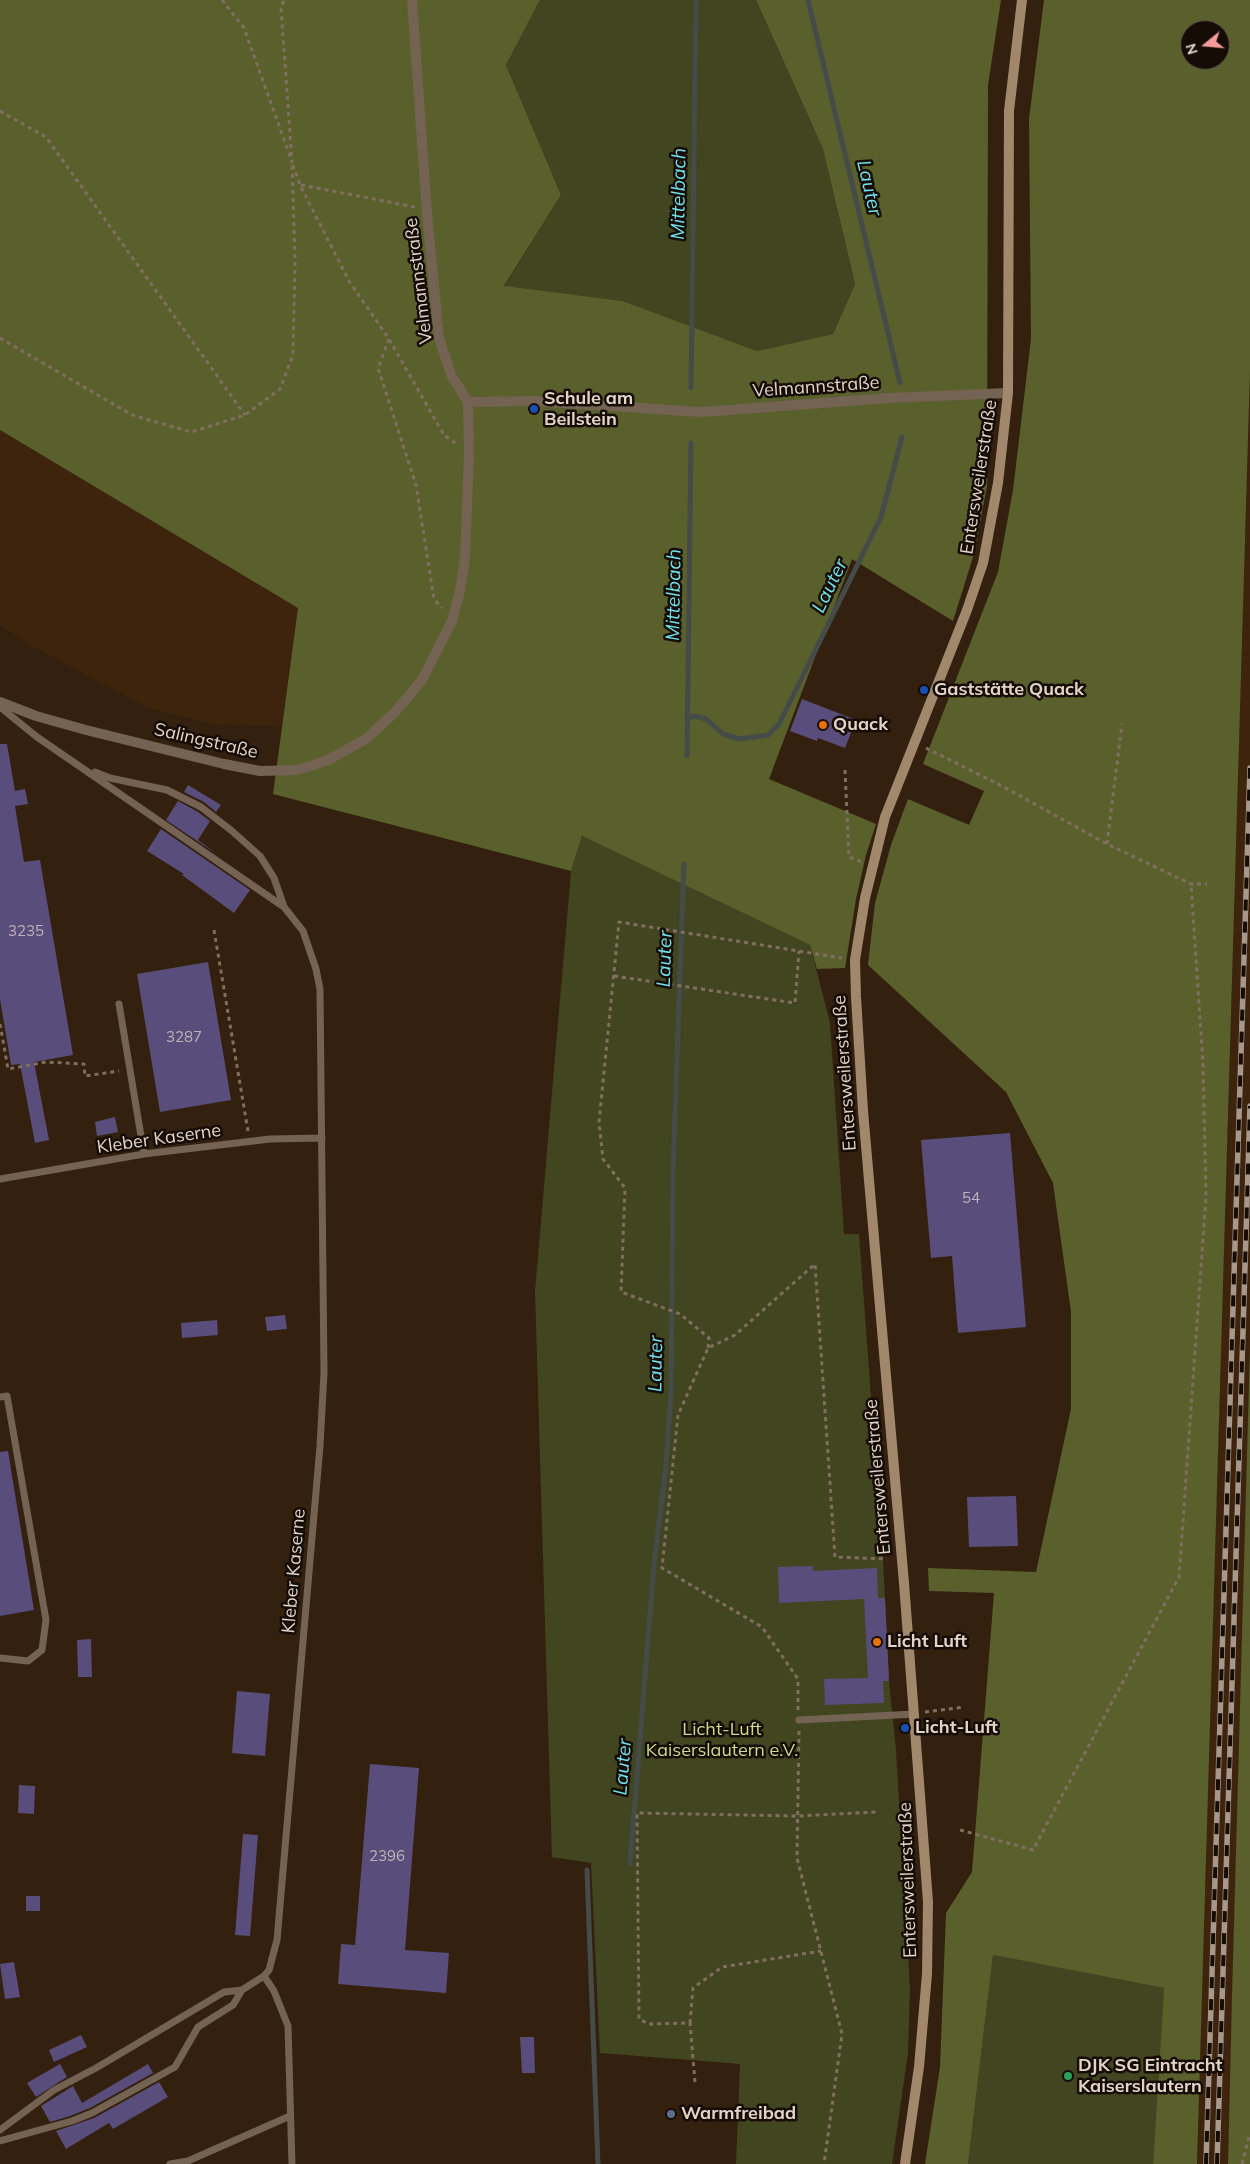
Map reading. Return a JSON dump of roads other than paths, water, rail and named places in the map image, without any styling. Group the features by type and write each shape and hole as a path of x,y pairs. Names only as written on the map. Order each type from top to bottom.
{"main road":[{"name":"Entersweilerstraße","path":"905,2164 919,2067 927,1974 928,1902 915,1714 863,1111 855,960 864,898 885,817 968,610 983,563 998,484 1008,393 1009,112 1022,0"}],"street":[{"name":"Velmannstraße","path":"412,0 427,213 439,338 452,374 468,402 533,401 702,412 888,398 1008,393"},
{"name":"Salingstraße","path":"0,702 36,716 86,730 260,771 297,770 326,760 366,739 396,711 422,680 452,620 460,591 464,558 469,453 468,402"}],"lane":[{"path":"0,707 37,737 284,907"},
{"path":"85,769 110,778 167,790 201,807 260,856 274,878 284,907"},
{"name":"Kleber Kaserne","path":"264,1976 274,1958 277,1940 324,1404 322,1138 318,976 310,946 303,931 284,907"},
{"path":"119,1004 144,1154"},
{"name":"Kleber Kaserne","path":"0,1179 144,1154 292,1138 322,1138"},
{"path":"0,1397 7,1396 46,1620 42,1650 28,1661 0,1658"},
{"path":"799,1720 915,1714"},
{"path":"0,2130 54,2090 96,2068 224,1992 242,1990 264,1976 274,1991 288,2026 292,2164"},
{"path":"0,2141 72,2121 92,2113 175,2067 198,2027 233,2005 242,1990"},
{"path":"170,2164 188,2161 290,2116"}],"waterway":[{"name":"Mittelbach","path":"691,388 696,0"},
{"name":"Lauter","path":"808,0 900,383"},
{"name":"Lauter","path":"687,718 695,716 706,719 723,734 740,739 768,735 779,724 881,517 902,437"},
{"name":"Mittelbach","path":"687,756 691,443"},
{"name":"Lauter","path":"630,1864 654,1564 666,1465 671,1395 673,1170 684,864"},
{"name":"Lauter","path":"587,1870 598,2164"}],"railway":[{"path":"1206,2164 1250,768"},
{"path":"1217,2164 1250,1106"}],"place":[{"name":"Schule am Beilstein","path":"534,409"},
{"name":"Gaststätte Quack","path":"924,690"},
{"name":"Quack","path":"823,725"},
{"name":"Licht Luft","path":"877,1642"},
{"name":"Licht-Luft","path":"905,1728"},
{"name":"DJK SG Eintracht Kaiserslautern","path":"1068,2076"},
{"name":"Warmfreibad","path":"671,2114"}],"park label":[{"name":"Licht-Luft Kaiserslautern e.V.","path":"722,1740"}]}
